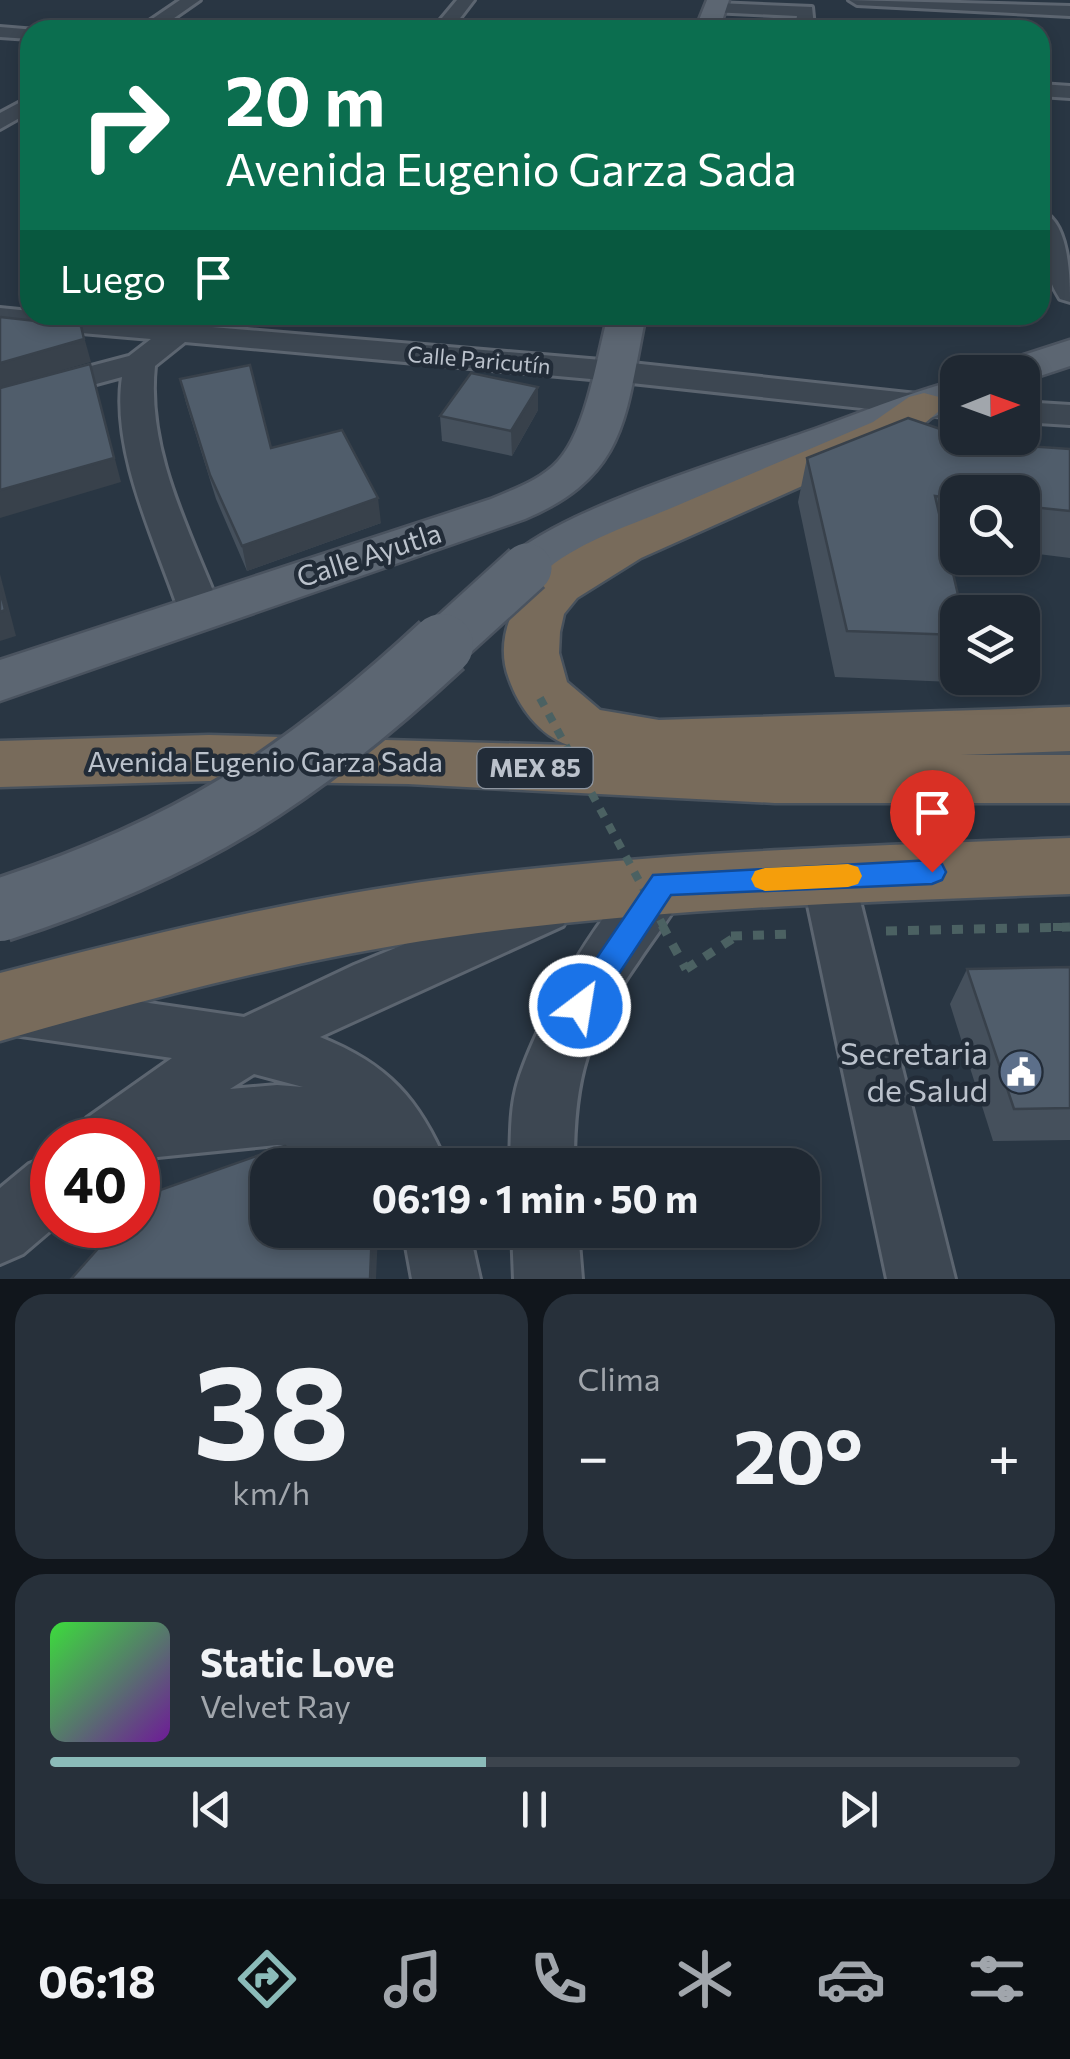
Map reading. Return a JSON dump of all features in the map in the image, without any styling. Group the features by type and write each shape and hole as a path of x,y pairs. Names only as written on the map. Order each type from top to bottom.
{"highway":[{"path":"940,405 584,567 554,590 534,615 532,661 538,685 555,708 578,725 636,740 772,740 1070,729"},
{"path":"772,740 868,781"},
{"name":"Avenida Eugenio Garza Sada","path":"0,764 209,758 388,761 868,781 1058,775"},
{"path":"0,1007 184,958 355,922 587,891 663,884 1070,866"}],"main road":[{"name":"Calle Ayutla","path":"0,681 508,509 544,493 574,472 585,458 624,325"},
{"path":"1040,363 1070,352"},
{"path":"0,910 118,869 234,811 287,776 346,729 527,568 586,532 636,508 940,404"}],"street":[{"path":"161,20 192,0"},
{"path":"450,20 466,0"},
{"path":"857,0 1070,10"},
{"path":"713,16 808,6"},
{"path":"1050,244 1070,293"},
{"path":"0,400 140,363 188,325"},
{"name":"Calle Paricutín","path":"188,325 940,401"},
{"path":"140,363 136,402 143,452 200,611"},
{"path":"1040,413 1070,415"},
{"path":"828,876 920,1279"},
{"path":"543,1148 546,1087 565,1032 594,980 663,884"},
{"path":"138,1118 178,1086 244,1044 302,1014 587,891"},
{"path":"0,1007 288,1054 332,1071 366,1095 406,1148"},
{"path":"160,1130 278,1115 340,1122 398,1148"},
{"path":"0,1231 30,1206"},
{"path":"440,1248 446,1279"},
{"path":"546,1248 548,1279"}],"path":[{"path":"540,698 686,969"}],"building":[{"path":"0,317 20,319 20,325 81,326 84,339 0,363"},
{"path":"90,364 114,458 0,490 0,388"},
{"path":"250,365 271,448 342,430 378,498 242,546 210,475 180,379"},
{"path":"471,373 538,387 511,431 440,416"},
{"path":"908,418 940,429 940,455 1040,455 1040,447 1070,449 1070,511 1040,508 1040,475 940,475 940,497 935,496 940,517 940,575 953,575 958,595 940,595 940,634 847,631 807,458"},
{"path":"1070,967 1070,1108 1014,1109 967,969"},
{"path":"250,1158 250,1248 371,1248 370,1279 71,1279 99,1248 160,1248 160,1190"}],"slow traffic":[{"path":"765,879 848,876"}],"place":[{"name":"Secretaria de Salud","path":"1021,1072"}],"route":[{"path":"580,1006 594,980 663,884 932,872"}]}
